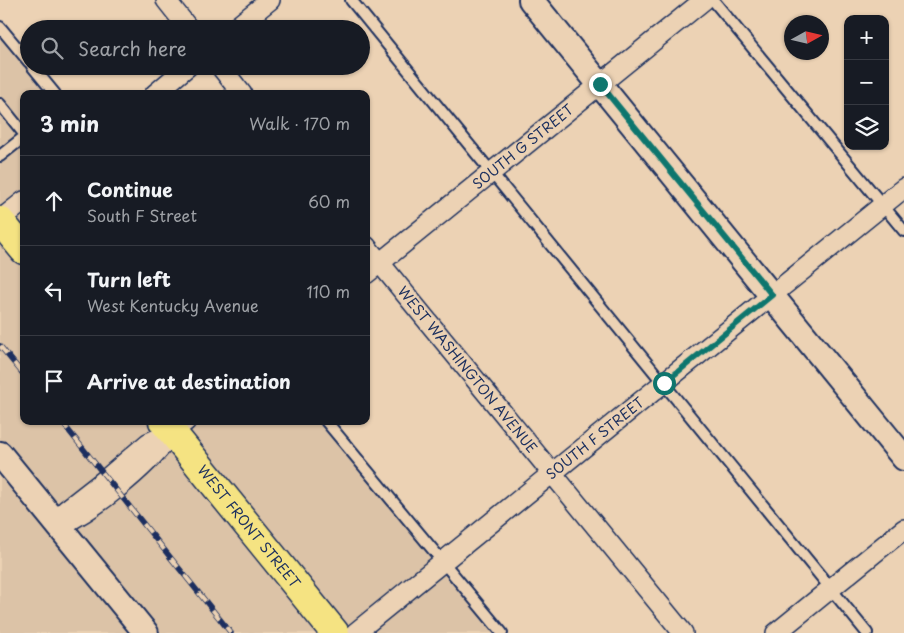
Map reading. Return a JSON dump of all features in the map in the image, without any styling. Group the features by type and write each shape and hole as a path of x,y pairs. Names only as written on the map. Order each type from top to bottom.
{"main road":[{"path":"0,221 20,245"},
{"name":"WEST FRONT STREET","path":"174,425 335,633"}],"street":[{"path":"166,0 182,20"},
{"path":"245,20 270,0"},
{"path":"531,0 904,458"},
{"name":"SOUTH G STREET","path":"373,268 704,0"},
{"path":"160,90 177,75"},
{"path":"227,75 239,90"},
{"name":"SOUTH F STREET","path":"355,633 904,188"},
{"path":"0,221 20,204"},
{"name":"WEST WASHINGTON AVENUE","path":"373,268 552,473 683,633"},
{"path":"58,526 66,510 148,443 174,425"},
{"path":"0,454 146,633"},
{"path":"776,633 904,529"}],"lane":[{"path":"350,0 366,20"},
{"path":"713,0 904,231"},
{"path":"370,25 866,633"},
{"path":"0,27 20,51"},
{"path":"39,75 52,90"},
{"path":"0,104 20,130"},
{"path":"2,150 20,138"},
{"path":"329,425 502,633"}],"shaded area":[{"path":"0,19 20,43 20,75 46,75 58,90 20,90 20,425 331,425 501,633 0,633"}],"railway":[{"path":"0,346 20,370"},
{"path":"64,425 231,633"}],"route":[{"path":"600,84 772,295 664,383"}]}
